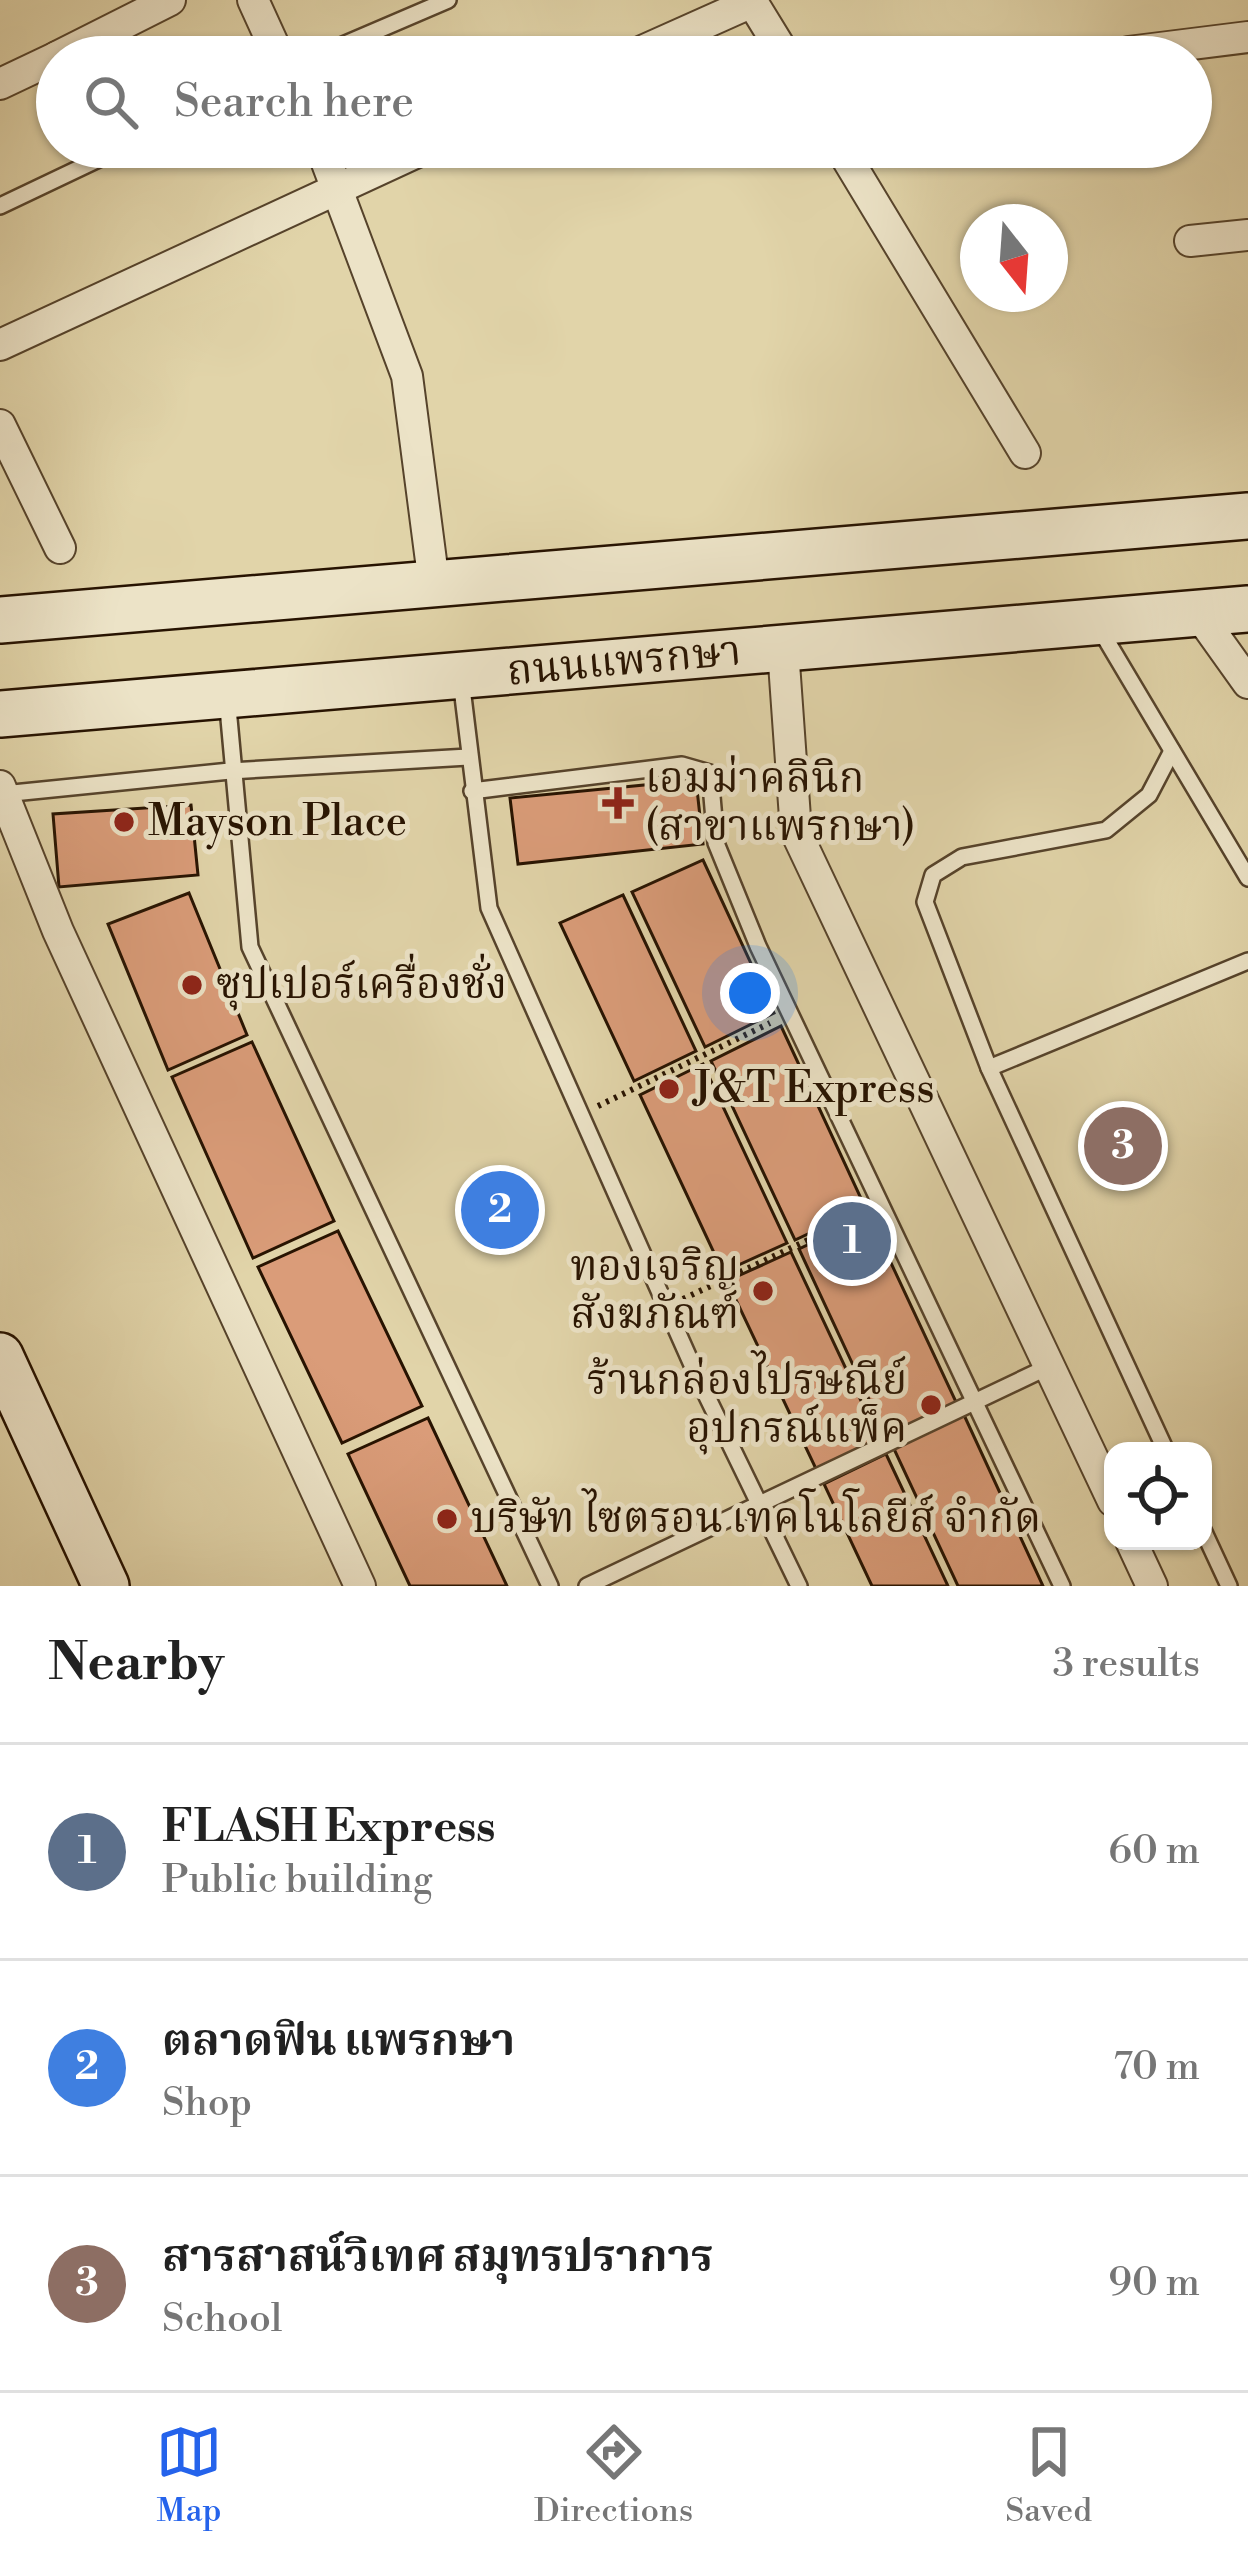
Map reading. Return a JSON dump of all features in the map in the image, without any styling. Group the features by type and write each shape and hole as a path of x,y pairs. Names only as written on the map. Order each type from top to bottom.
{"main road":[{"path":"0,620 1248,516"},
{"name":"ถนนแพรกษา","path":"0,714 1248,609"},
{"path":"0,1356 106,1586"}],"street":[{"path":"99,36 170,0"},
{"path":"253,0 269,36"},
{"path":"675,36 752,1 773,36"},
{"path":"1212,42 1248,37"},
{"path":"0,84 36,67"},
{"path":"330,168 407,376 434,584"},
{"path":"0,345 381,168"},
{"path":"853,168 1024,453"},
{"path":"1190,241 1248,236"},
{"path":"0,425 60,548"},
{"path":"1198,614 1248,683"},
{"path":"783,649 796,832 1104,1482"},
{"path":"2,790 170,1178 360,1586"},
{"path":"1136,1550 1152,1586"}],"lane":[{"path":"364,36 448,0"},
{"path":"0,206 80,168"},
{"path":"1096,623 1248,878"},
{"path":"461,675 489,908 666,1306 799,1586"},
{"path":"227,694 230,771 250,947 550,1586"},
{"path":"1162,1442 989,1068 925,902 933,875 962,857 1106,830 1149,795 1172,751"},
{"path":"2,790 468,757"},
{"path":"472,791 682,765 710,773 716,843 789,1013 1062,1586"},
{"path":"989,1068 1248,961"},
{"path":"587,1586 1050,1366"},
{"path":"1212,1549 1229,1586"}],"path":[{"path":"580,1115 789,1013"},
{"path":"666,1306 880,1205"}],"building":[{"path":"696,780 703,844 518,864 510,798"},
{"path":"191,805 198,875 59,887 53,814"},
{"path":"703,860 774,1013 705,1047 632,892"},
{"path":"189,893 247,1035 168,1070 108,924"},
{"path":"623,895 696,1051 634,1081 560,923"},
{"path":"781,1026 865,1207 795,1240 711,1061"},
{"path":"252,1042 334,1221 253,1258 172,1077"},
{"path":"703,1064 787,1243 723,1272 640,1095"},
{"path":"869,1216 957,1404 887,1438 799,1249"},
{"path":"338,1231 422,1406 342,1443 258,1267"},
{"path":"791,1252 880,1441 817,1471 727,1281"},
{"path":"964,1415 1043,1586 958,1586 894,1449"},
{"path":"428,1418 507,1586 410,1586 348,1454"},
{"path":"886,1454 948,1586 872,1586 824,1484"}],"place":[{"name":"เอมม่าคลินิก (สาขาแพรกษา)","path":"618,803"},
{"name":"Mayson Place","path":"124,822"},
{"name":"ซุปเปอร์เครื่องชั่ง","path":"192,985"},
{"name":"J&T Express","path":"669,1089"},
{"name":"สารสาสน์วิเทศ สมุทรปราการ","path":"1123,1146"},
{"name":"ตลาดฟิน แพรกษา","path":"500,1210"},
{"name":"FLASH Express","path":"852,1241"},
{"name":"ทองเจริญ สังฆภัณฑ์","path":"763,1291"},
{"name":"ร้านกล่องไปรษณีย์ อุปกรณ์แพ็ค","path":"931,1405"},
{"name":"บริษัท ไซตรอน เทคโนโลยีส์ จำกัด","path":"447,1519"}]}
